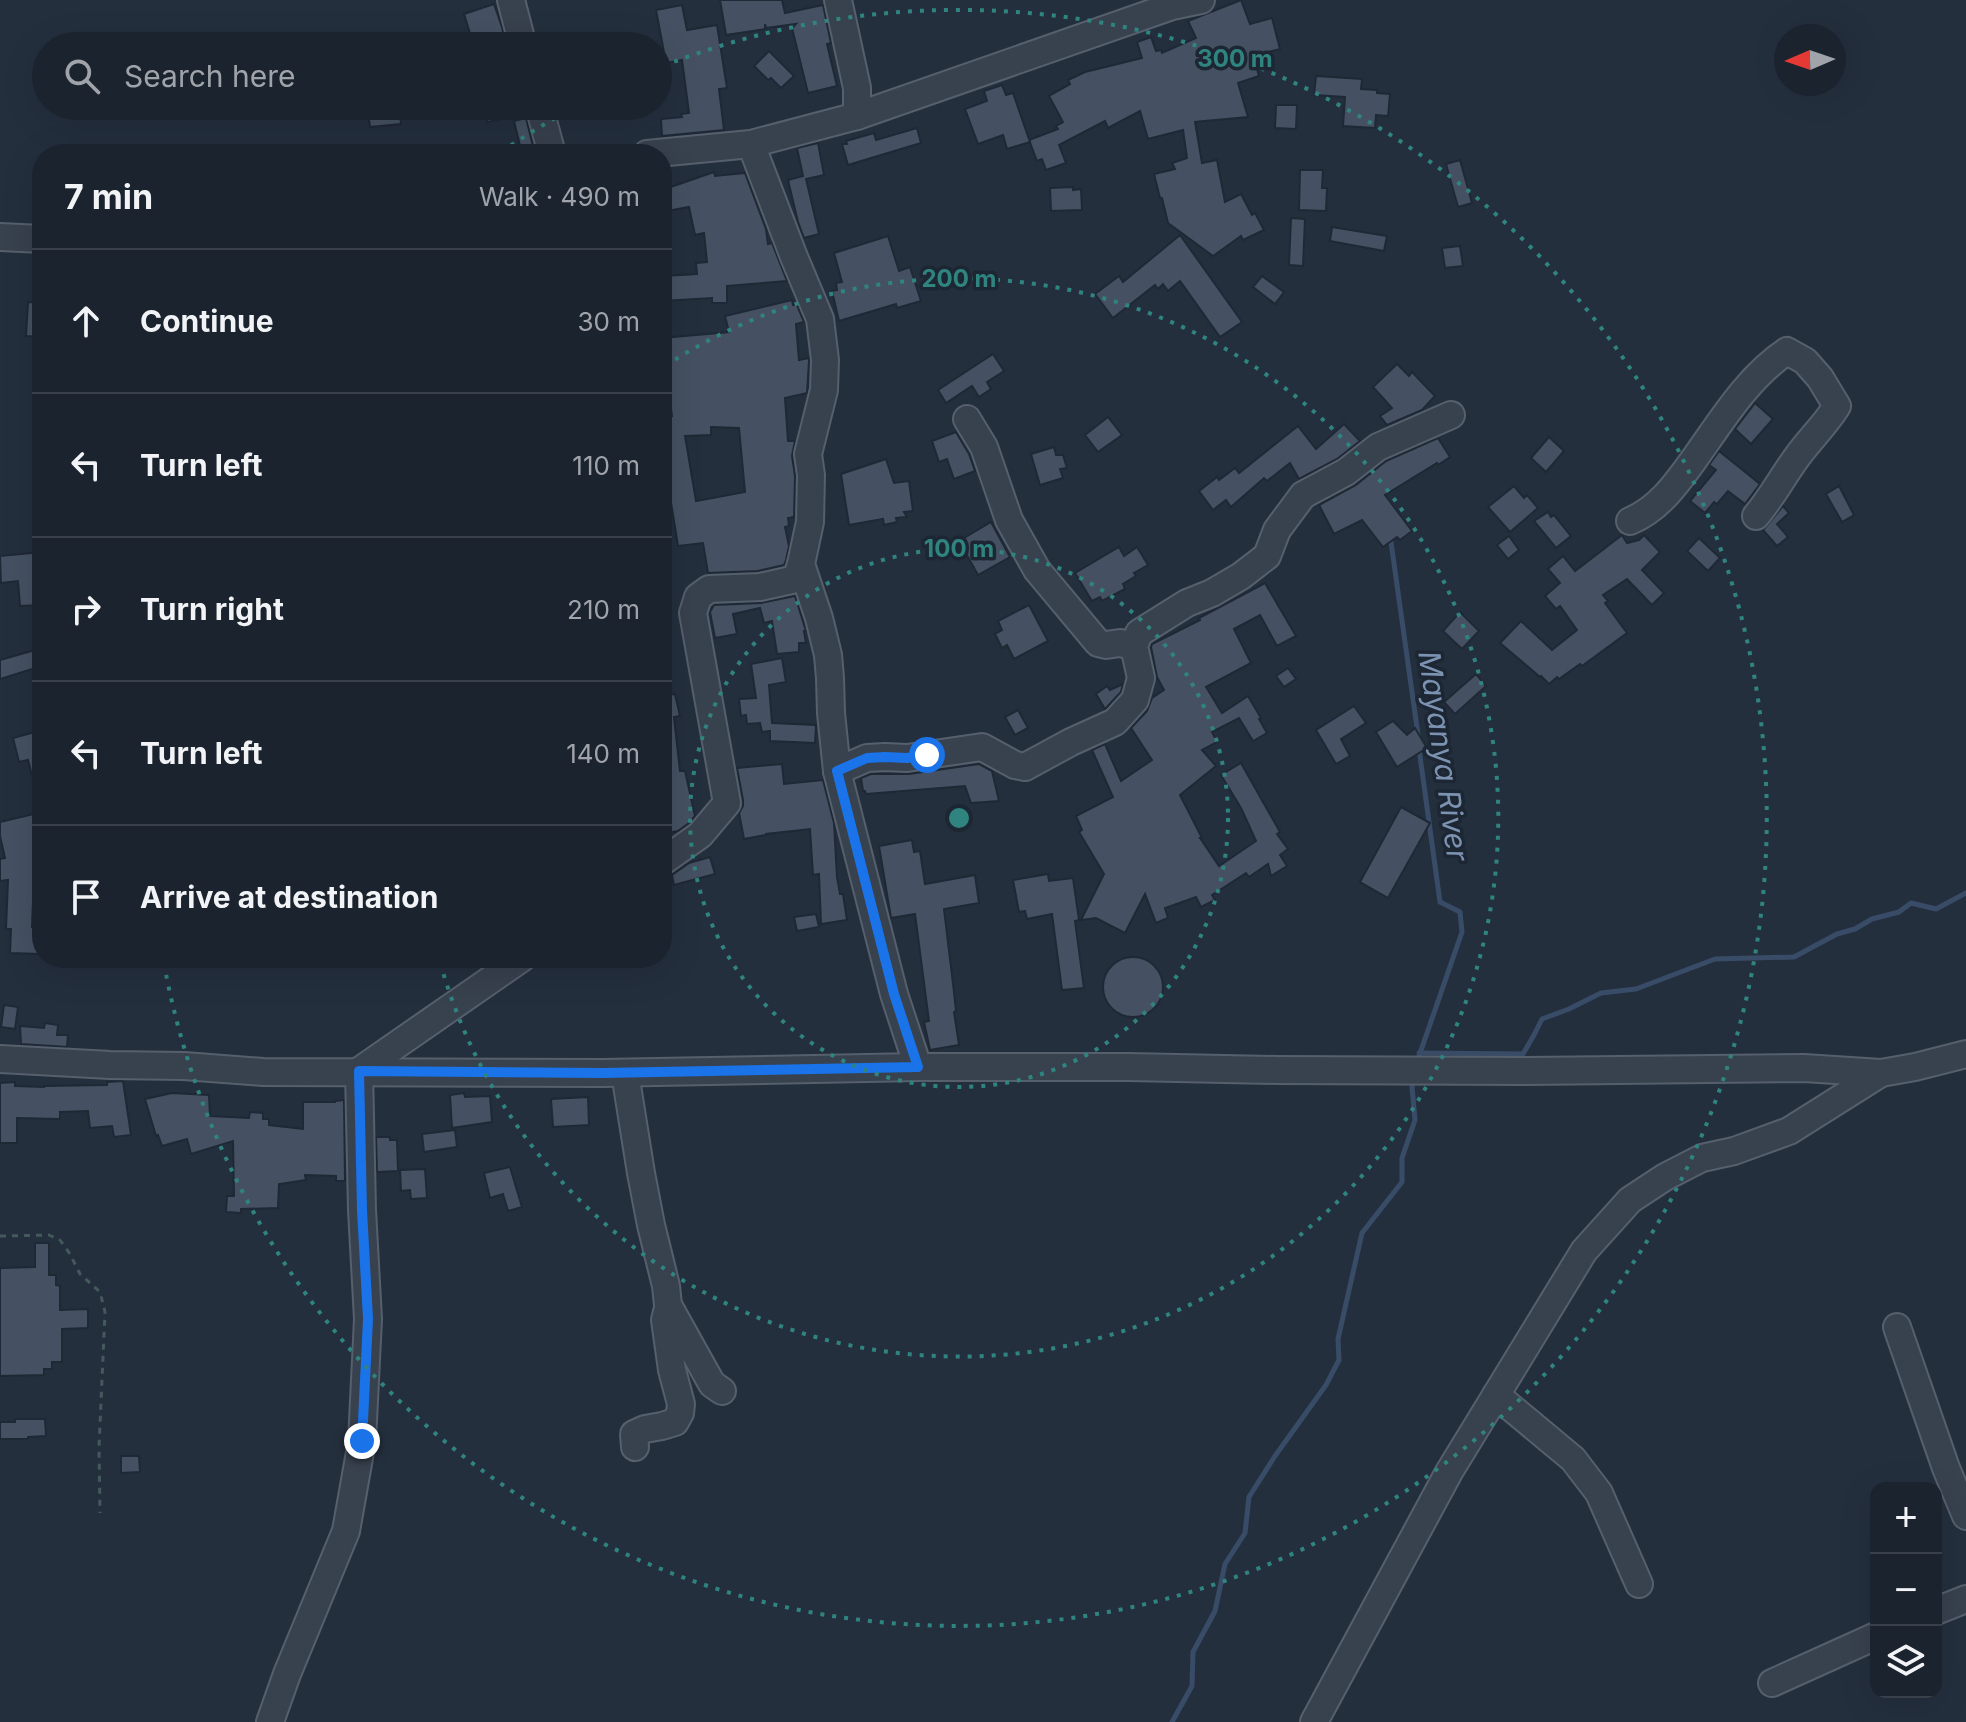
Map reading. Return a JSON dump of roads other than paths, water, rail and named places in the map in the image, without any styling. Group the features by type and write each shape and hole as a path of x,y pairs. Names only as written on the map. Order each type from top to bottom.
{"street":[{"path":"511,0 519,32"},
{"path":"838,0 857,88 857,116"},
{"path":"672,152 751,144 857,116 1172,6 1201,0"},
{"path":"543,120 549,144"},
{"path":"672,855 700,835 727,803 693,613 698,597 709,589 760,587 796,579 810,522 808,454 824,390 825,360 820,319 751,144"},
{"path":"0,237 32,239"},
{"path":"1630,521 1645,515 1668,494 1732,405 1772,362 1787,351 1805,361 1837,406 1756,516"},
{"path":"837,771 867,758 907,758 982,747 1015,765 1025,767 1115,722 1135,700 1141,678 1134,646 1139,633 1187,603 1241,576 1267,556 1277,530 1303,495 1346,472 1378,447 1451,415"},
{"path":"967,419 984,447 1009,520 1037,570 1098,643 1134,646"},
{"path":"801,564 828,655 837,771 894,994 918,1067"},
{"path":"359,1071 508,968"},
{"path":"0,1059 263,1072 625,1073 918,1067 1129,1067 1511,1071 1804,1068 1881,1073 1966,1054"},
{"path":"270,1722 346,1531 362,1441 368,1319 359,1071"},
{"path":"625,1073 651,1225 666,1286 668,1305 665,1320 672,1370 681,1404 675,1422 634,1434 635,1447"},
{"path":"1314,1722 1449,1472 1584,1251 1630,1200 1665,1177 1702,1158 1734,1151 1789,1131 1881,1073"},
{"path":"668,1305 712,1384 722,1391"},
{"path":"1897,1327 1966,1516"},
{"path":"1496,1395 1573,1459 1599,1493 1639,1584"},
{"path":"1942,1609 1966,1599"},
{"path":"1772,1683 1870,1639"}],"waterway":[{"name":"Mayanya River","path":"1390,535 1418,735"},
{"name":"Mayanya River","path":"1417,1062 1462,932 1460,912 1440,902 1419,749"},
{"name":"Mayanya River","path":"1419,1053 1523,1054 1542,1019 1601,993 1636,989 1715,959 1794,957 1837,934 1855,929 1872,919 1899,912 1911,903 1936,909 1966,893"},
{"name":"Mayanya River","path":"1172,1722 1192,1686 1193,1652 1215,1611 1225,1564 1245,1533 1249,1497 1326,1385 1339,1360 1338,1339 1362,1233 1402,1182 1402,1158 1415,1120 1414,1080"}]}
